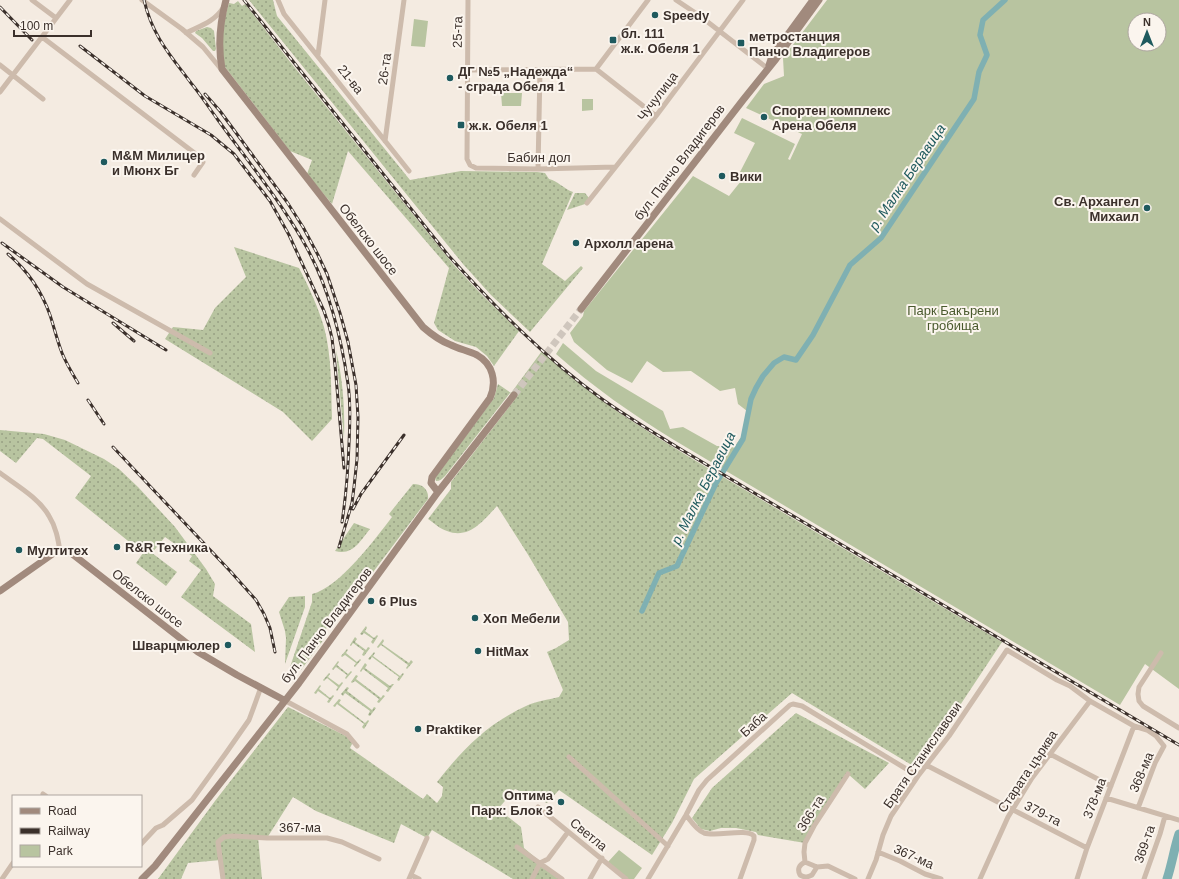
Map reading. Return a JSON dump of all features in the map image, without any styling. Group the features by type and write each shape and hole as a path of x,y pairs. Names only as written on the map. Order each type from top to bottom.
{"street":[{"path":"32,0 56,18"},
{"path":"0,92 70,0"},
{"name":"Обелско шосе","path":"142,0 203,47 222,69 423,327 438,339 477,355 488,364 492,372 494,385 493,391 490,398 432,477 431,483 438,492"},
{"name":"21-ва","path":"278,0 284,14 409,171"},
{"path":"318,55 325,0"},
{"name":"26-та","path":"385,141 404,0"},
{"name":"25-та","path":"467,160 468,0"},
{"path":"596,69 648,0"},
{"path":"676,0 767,68"},
{"name":"Чучулица","path":"587,203 656,116 743,0"},
{"name":"бул. Панчо Владигеров","path":"767,68 772,56 812,0"},
{"name":"бул. Панчо Владигеров","path":"582,309 819,0"},
{"path":"186,33 210,22 218,15 225,2"},
{"path":"222,69 220,59 221,26 225,2"},
{"path":"42,37 201,158 203,162 194,175"},
{"path":"0,65 43,99"},
{"path":"468,70 596,69 656,116"},
{"path":"538,169 540,70"},
{"name":"Бабин дол","path":"467,160 470,165 476,168 538,169 615,167"},
{"path":"0,218 86,284 210,353"},
{"name":"бул. Панчо Владигеров","path":"142,879 155,866 284,700 438,492 514,395"},
{"path":"0,473 46,510 56,530 60,551 54,553 0,591"},
{"name":"Обелско шосе","path":"60,551 74,555 198,652 260,688 284,700"},
{"name":"Братя Станиславови","path":"868,879 891,816 918,776 949,736 1007,650 1057,680 1070,686 1090,701"},
{"path":"1161,653 1139,687 1139,701 1143,706 1179,728"},
{"path":"142,843 156,828 163,825 192,800 249,720 260,688"},
{"path":"284,700 347,734 357,746"},
{"path":"1090,701 1134,726"},
{"name":"Старата църква","path":"980,879 1012,810 1032,778 1090,701"},
{"name":"Баба","path":"648,879 699,790 707,780 790,705 794,704 802,706 918,776"},
{"name":"368-ма","path":"1134,726 1146,730 1156,736 1164,746 1155,763 1138,808"},
{"name":"378-ма","path":"1077,879 1087,848 1134,726"},
{"path":"1050,754 1111,786"},
{"path":"569,757 668,846"},
{"name":"379-та","path":"926,765 1087,848"},
{"name":"366-та","path":"805,862 805,843 814,826 848,774"},
{"name":"369-та","path":"1106,798 1179,820"},
{"name":"Светла","path":"538,807 626,879"},
{"path":"686,815 698,830 704,833 753,834 754,840 740,879"},
{"name":"369-та","path":"1144,879 1166,816"},
{"path":"532,879 540,863 548,859 568,832"},
{"name":"367-ма","path":"223,879 218,842 224,837 327,838 342,842 379,859"},
{"path":"419,879 410,877 427,838"},
{"path":"517,847 562,879"},
{"name":"367-ма","path":"878,852 900,861 923,876 941,879"},
{"path":"590,879 602,858"},
{"path":"817,867 812,875 803,877 800,875 800,866 805,862 817,867 828,866 856,879"},
{"path":"2,879 12,864"},
{"name":"бул. Панчо Владигеров","path":"148,879 155,866"}],"green space":[{"path":"249,0 273,0 277,16 410,180 461,171 537,172 545,173 549,179 573,192 542,264 565,281 581,266 583,268 530,332 491,295 463,264"},
{"name":"Парк Бакърени гробища","path":"827,0 1179,0 1179,689 1145,664 1120,705 674,440 613,400 556,354 563,343 596,371 663,411 670,429 683,427 717,446 735,446 742,436 747,411 738,404 735,388 720,391 691,371 663,372 647,361 632,383 607,370 574,342 570,333 583,316 584,311 693,176 729,196 745,176 740,172 755,143 734,133 742,118 795,144 788,159 790,160 802,134 746,108 764,84 784,76 783,58"},
{"path":"238,1 242,6 245,4 453,264 519,331 494,366 487,356 476,347 455,341 438,330 434,323 449,268 348,151 332,204 307,174 312,160 290,151 225,67 222,51 222,35 225,18 229,3 234,4"},
{"path":"414,19 428,21 425,47 411,46"},
{"path":"207,27 214,31 215,51 213,51 202,38 195,33 196,31"},
{"path":"501,93 522,93 521,106 502,106"},
{"path":"582,99 593,99 593,110 582,111"},
{"path":"575,193 585,193 589,198 585,204 567,210"},
{"path":"234,247 299,268 310,290 327,338 331,373 332,419 312,441 283,412 165,339 173,327 203,330 215,308 246,277"},
{"path":"336,350 343,394 344,439"},
{"path":"542,351 598,398 654,435 1002,642 919,767 915,767 792,693 694,779 672,823 652,855 559,790 547,803 515,789 498,809 521,827 524,848 561,879 513,879 432,830 427,838 401,824 394,843 316,811 293,797 267,838 258,837 262,879 223,879 221,860 188,863 181,879 158,879 215,801 288,707 354,740 350,748 423,799 427,794 437,803 442,796 443,787 437,782 466,748 477,738 499,721 530,704 559,697 563,690 547,652 569,640 568,622 497,506 475,527 462,533 444,530 428,519 451,489 451,482 516,398 510,393 445,476 441,480 436,481 435,478 494,398 498,384 511,393"},
{"path":"0,430 44,434 65,440 104,459 119,469 175,527 206,569 215,584 213,596 251,624 255,652 181,597 201,570 189,561 192,556 165,537 152,553 177,572 166,586 136,563 143,553 75,498 91,476 43,439 37,438 16,463 0,451"},
{"path":"413,484 422,486 426,490 428,499 343,612 339,612 322,634 324,639 301,670 295,672 290,670 312,602 312,594 334,583 356,562 392,517 389,514"},
{"path":"354,523 370,529 356,546 347,551 335,551"},
{"path":"305,596 305,607 285,664 286,638 279,612 289,597"},
{"path":"366,626 367,628 365,631 374,638 377,635 378,636 373,644 371,642 373,639 364,633 362,635 360,634"},
{"path":"355,637 357,639 355,642 366,650 368,647 370,648 364,656 362,655 364,651 353,643 351,646 350,645"},
{"path":"383,639 384,641 382,644 409,663 411,660 413,662 407,669 406,668 408,665 381,645 378,648 377,647"},
{"path":"347,649 348,650 346,653 357,662 360,659 361,660 355,667 354,666 356,663 345,655 342,657 341,656"},
{"path":"374,652 375,653 373,656 400,676 403,673 404,674 399,681 397,680 399,677 372,657 370,660 368,659"},
{"path":"338,661 339,662 337,665 348,674 351,671 352,672 346,679 345,678 347,675 336,667 333,670 332,669"},
{"path":"365,663 367,665 365,668 390,686 394,684 388,692 386,691 388,688 363,669 361,672 360,671"},
{"path":"329,673 330,674 328,677 339,685 342,682 343,683 337,691 336,690 338,687 327,678 324,681 323,680"},
{"path":"356,675 358,676 356,679 381,698 383,695 385,696 379,703 377,702 379,699 355,681 352,683 351,682"},
{"path":"320,685 321,686 319,689 330,698 333,695 334,696 329,703 327,702 329,699 318,691 316,694 314,693"},
{"path":"347,687 349,688 347,691 372,710 374,707 376,708 370,716 368,715 370,711 345,693 343,696 341,694"},
{"path":"339,699 341,700 339,703 365,723 368,720 369,721 364,729 362,727 364,724 337,704 335,707 333,706"},
{"path":"796,713 889,763 865,789 848,774 805,843 758,835 756,832 736,828 721,828 710,831 701,829 692,818 712,788"},
{"path":"619,850 642,868 634,879 628,879 608,862"}],"waterway":[{"name":"р. Малка Беравица","path":"642,611 659,573 677,566 716,483 743,439 751,399 763,376 774,363 784,357 796,360 813,335 850,265 881,238 974,99 979,72 987,55 980,35 983,20 1005,0"},
{"path":"1167,879 1179,834"}],"tunnel":[{"path":"514,395 581,309"}],"railway":[{"path":"144,0 152,24 163,44 262,179 303,241 320,275 332,310 342,347 350,399 348,464 342,522"},
{"path":"244,0 448,255 484,294 560,367 602,399 677,447 1179,745"},
{"path":"0,7 32,40"},
{"path":"80,46 145,96 211,135 234,154 270,201 289,235 324,311 329,326 335,365 344,468"},
{"path":"205,94 220,111 287,202 303,227 327,274 340,313 348,342 356,385 358,417 357,459 352,503 339,547"},
{"path":"2,243 63,287 166,350"},
{"path":"8,254 28,274 43,298 62,353 78,383"},
{"path":"113,323 134,341"},
{"path":"88,400 104,424"},
{"path":"353,509 361,494 404,435"},
{"path":"113,447 256,600 270,628 275,652"}],"place":[{"name":"Speedy","path":"655,15"},
{"name":"бл. 111 ж.к. Обеля 1","path":"613,40"},
{"name":"метростанция Панчо Владигеров","path":"741,43"},
{"name":"ДГ №5 „Надежда“ - сграда Обеля 1","path":"450,78"},
{"name":"Спортен комплекс Арена Обеля","path":"764,117"},
{"name":"ж.к. Обеля 1","path":"461,125"},
{"name":"М&M Mилицер и Мюнх Бг","path":"104,162"},
{"name":"Вики","path":"722,176"},
{"name":"Св. Архангел Михаил","path":"1147,208"},
{"name":"Архолл арена","path":"576,243"},
{"name":"R&R Техника","path":"117,547"},
{"name":"Мултитех","path":"19,550"},
{"name":"6 Plus","path":"371,601"},
{"name":"Хоп Мебели","path":"475,618"},
{"name":"Шварцмюлер","path":"228,645"},
{"name":"HitMax","path":"478,651"},
{"name":"Praktiker","path":"418,729"},
{"name":"Оптима Парк: Блок 3","path":"561,802"}]}
